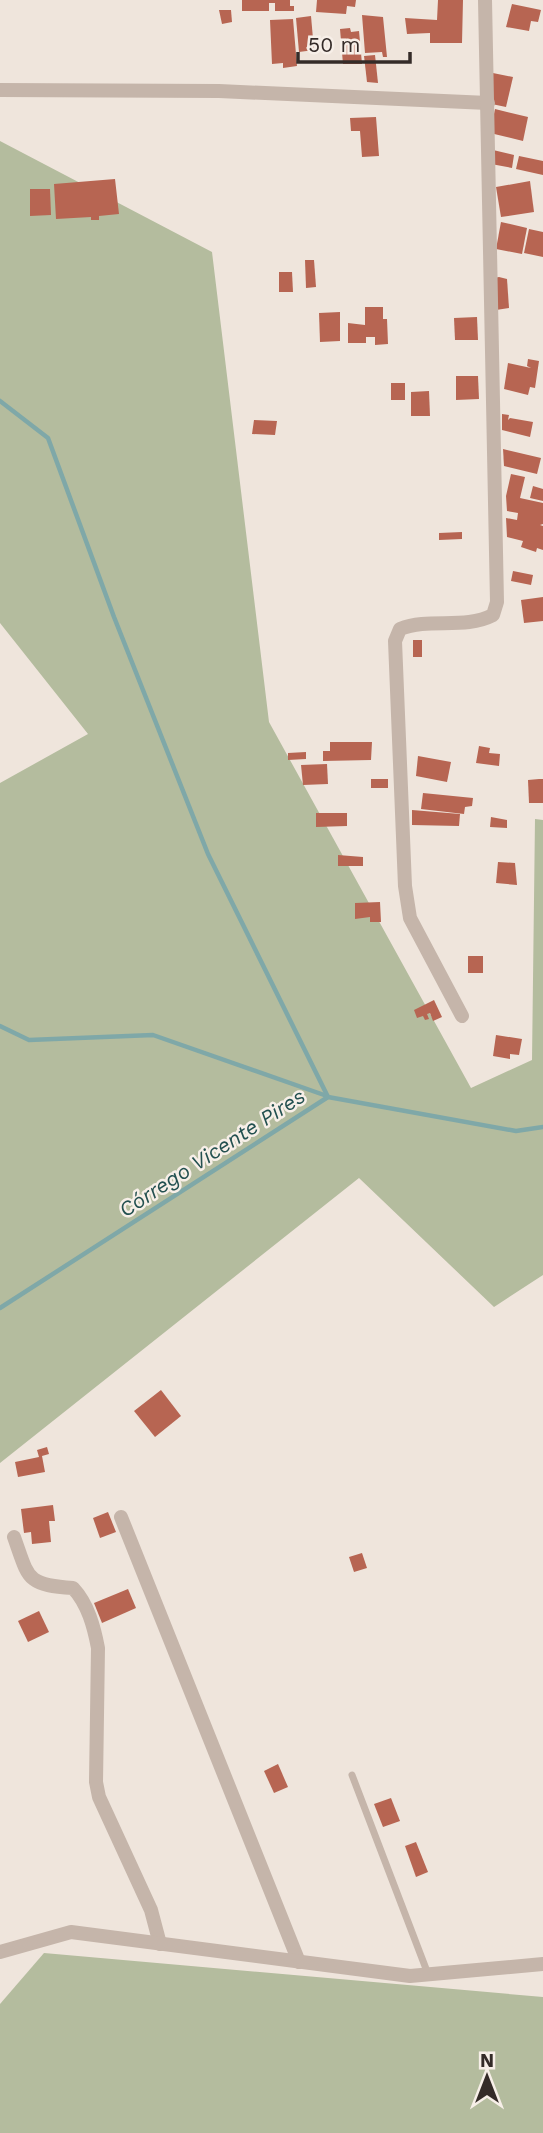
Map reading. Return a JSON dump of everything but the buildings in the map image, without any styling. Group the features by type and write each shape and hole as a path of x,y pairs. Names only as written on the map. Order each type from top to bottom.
{"street":[{"path":"462,1016 410,918 405,886 395,640 400,629 412,625 480,622 493,615 497,602 485,0"},
{"path":"0,90 219,91 488,103"},
{"path":"121,1517 299,1962"},
{"path":"14,1536 25,1570 33,1581 47,1587 73,1588 80,1595 94,1628 98,1648 96,1782 99,1797 151,1910 160,1944"},
{"path":"0,1952 71,1932 410,1976 543,1965"}],"lane":[{"path":"352,1775 428,1974"}],"green space":[{"path":"0,141 212,252 269,722 471,1088 532,1060 535,819 543,820 543,1275 494,1307 359,1178 0,1463 0,783 88,734 0,623"},
{"path":"44,1953 543,1997 543,2133 0,2133 0,2004"}],"waterway":[{"path":"0,401 48,438 114,617 208,854 328,1097"},
{"path":"0,1026 29,1040 153,1035 327,1096"},
{"name":"Córrego Vicente Pires","path":"0,1308 328,1097 516,1131 543,1127"}]}
